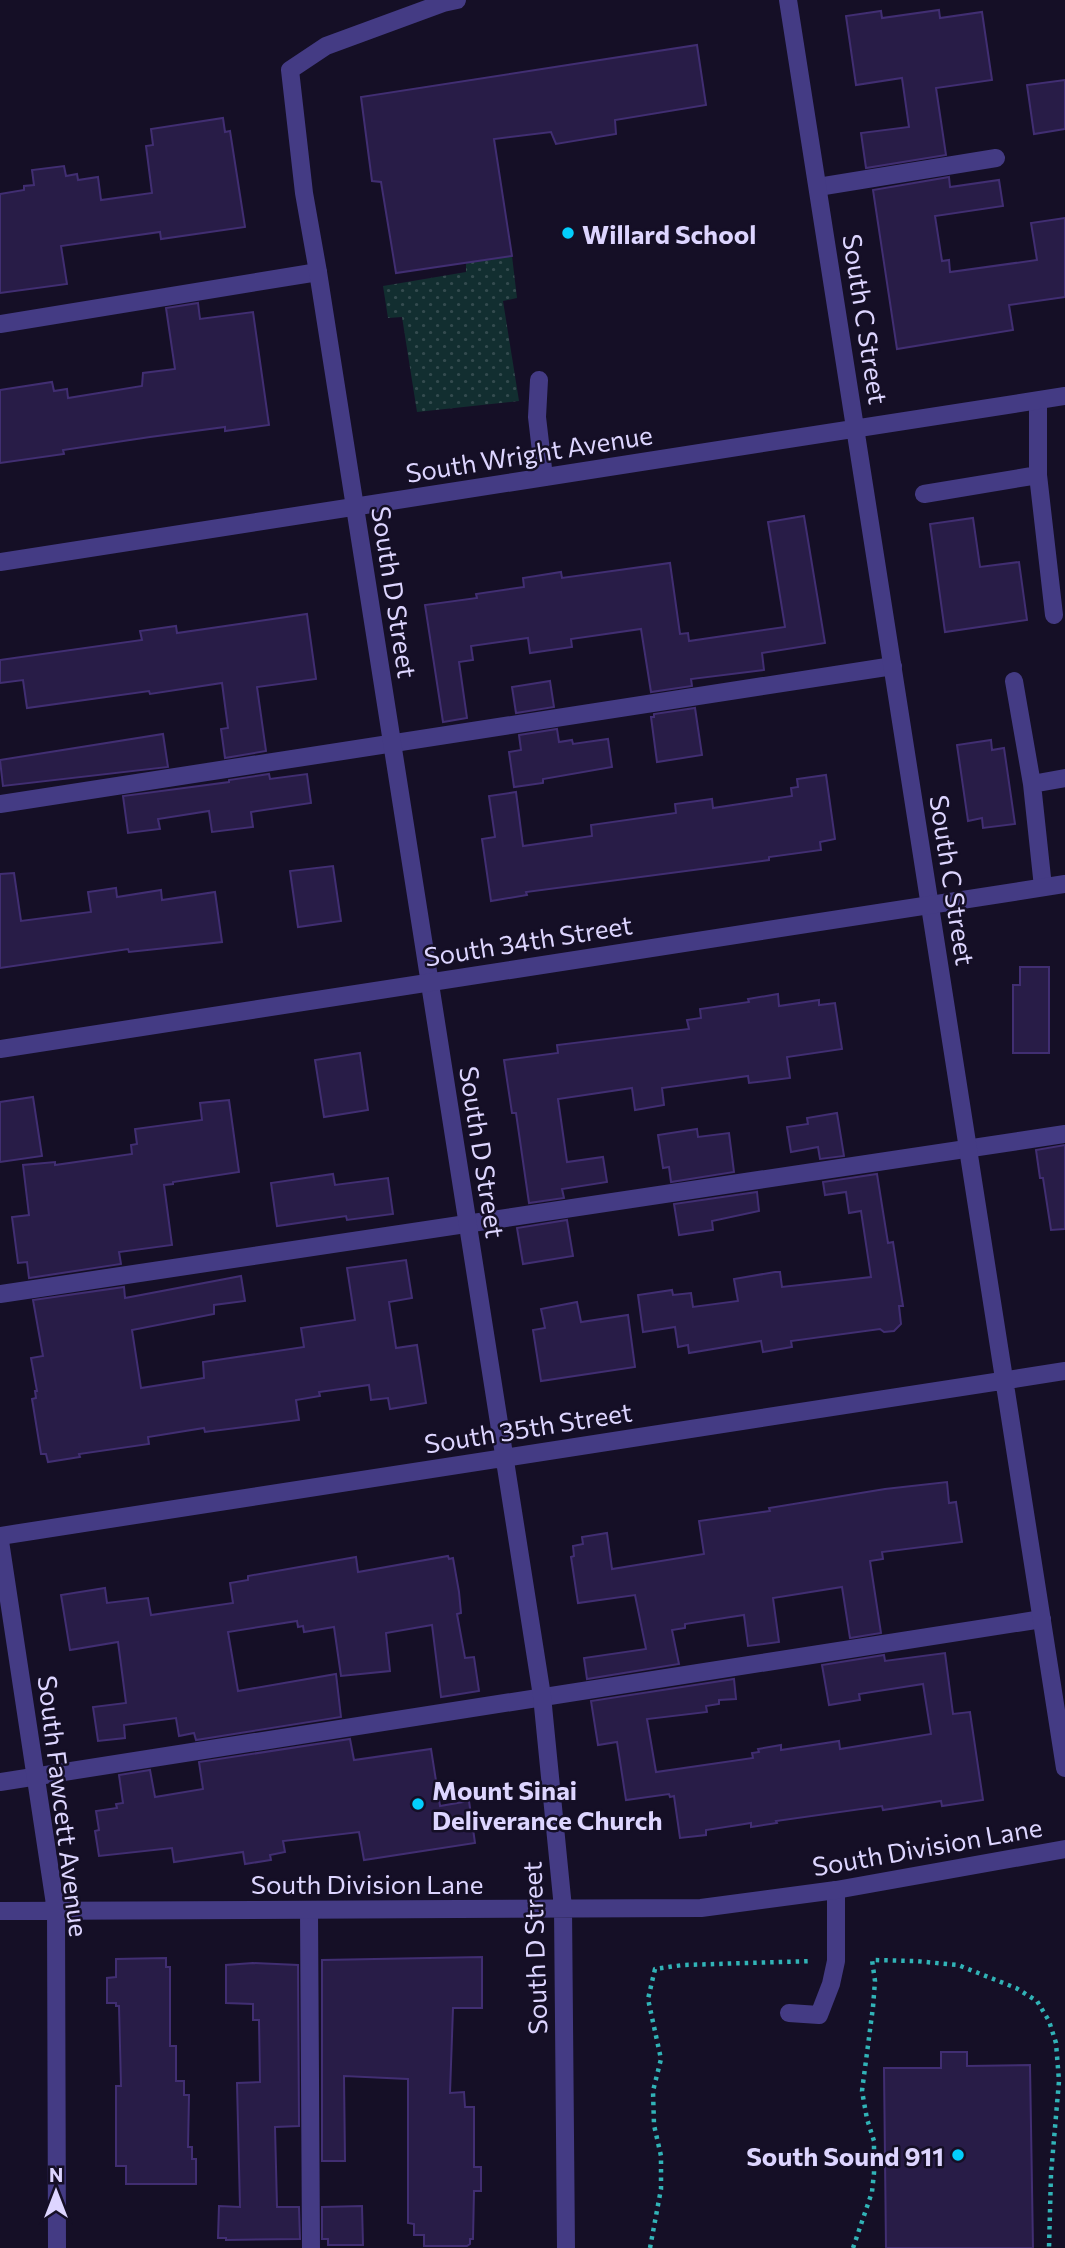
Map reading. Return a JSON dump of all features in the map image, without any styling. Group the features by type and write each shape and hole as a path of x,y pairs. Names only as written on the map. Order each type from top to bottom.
{"street":[{"name":"South D Street","path":"457,0 326,46 290,70 302,181 542,1696 563,1908 566,2248"},
{"name":"South C Street","path":"788,0 1065,1768"},
{"path":"818,187 996,158"},
{"path":"0,324 318,272"},
{"path":"539,380 537,417 544,477"},
{"name":"South Wright Avenue","path":"0,562 1065,396"},
{"path":"1038,401 1038,475 1054,615"},
{"path":"924,494 1038,475"},
{"path":"0,804 893,666"},
{"path":"1014,681 1032,784 1043,887"},
{"path":"1032,784 1065,778"},
{"name":"South 34th Street","path":"0,1049 1065,884"},
{"path":"0,1294 1065,1134"},
{"name":"South 35th Street","path":"0,1539 504,1456 1065,1371"},
{"name":"South Fawcett Avenue","path":"0,1539 56,1911 57,2248"},
{"path":"0,1782 1042,1619"},
{"name":"South Division Lane","path":"0,1911 701,1908 836,1890 1065,1849"},
{"path":"789,2012 819,2015 831,1984 836,1961 836,1890"},
{"path":"309,1910 311,2248"}],"path":[{"path":"853,2248 872,2192 874,2173 874,2141 862,2091 875,1981 872,1960"},
{"path":"650,2248 661,2189 661,2156 654,2125 653,2091 661,2059 648,1999 655,1969 683,1965 872,1960 958,1965 1016,1988 1037,2001 1049,2021 1056,2043 1059,2081 1051,2174 1049,2248"},
{"path":"1056,2056 1065,2062"}],"green space":[{"path":"512,256 517,298 503,301 519,401 417,412 402,317 388,318 383,286 466,272 466,263"}],"building":[{"path":"939,10 940,18 982,12 992,80 936,88 946,155 866,168 861,133 909,127 902,78 856,85 846,16 881,11 882,18"},
{"path":"697,45 706,105 615,120 616,134 556,144 551,132 494,139 512,256 396,273 381,182 372,181 361,97"},
{"path":"1065,80 1065,129 1034,134 1027,85"},
{"path":"223,118 225,132 230,131 245,227 161,239 160,232 61,246 67,284 0,293 0,194 24,190 24,186 34,185 32,170 64,166 66,176 77,174 78,180 98,177 101,200 152,193 146,146 153,145 151,129"},
{"path":"949,177 950,187 999,180 1003,206 935,216 942,261 949,260 950,272 1037,260 1031,223 1065,218 1065,297 1009,305 1013,330 897,349 873,190"},
{"path":"198,303 200,319 253,312 269,425 225,431 225,427 150,437 0,463 0,390 52,382 54,391 67,389 68,398 142,386 143,373 175,369 166,308"},
{"path":"804,516 825,643 762,653 764,670 691,679 692,686 651,692 641,629 571,639 572,647 530,653 528,638 471,646 473,660 459,662 467,718 443,722 425,605 477,598 476,594 524,587 523,578 561,572 562,578 670,563 680,634 688,633 689,641 785,627 768,522"},
{"path":"973,518 980,567 1019,562 1027,620 945,632 930,524"},
{"path":"307,614 316,679 257,687 266,751 225,758 221,729 228,728 222,683 27,708 23,680 0,683 0,660 142,640 140,631 176,626 177,633"},
{"path":"550,681 554,707 516,713 512,687"},
{"path":"695,708 702,755 657,762 651,717 654,717 654,714"},
{"path":"557,729 559,742 572,740 573,744 608,739 612,767 514,787 509,752 521,750 519,735"},
{"path":"163,734 168,767 3,786 0,760"},
{"path":"991,740 992,750 1004,748 1015,824 983,828 982,818 968,821 957,745"},
{"path":"269,774 270,779 307,774 311,803 251,812 253,827 212,832 209,811 158,819 160,829 128,833 123,796"},
{"path":"826,775 835,839 820,842 821,850 769,857 769,860 526,892 527,895 491,901 482,839 495,837 489,796 516,792 523,846 592,836 591,825 676,813 675,804 712,799 713,808 792,796 791,788 798,787 797,779"},
{"path":"333,866 341,921 298,927 290,871"},
{"path":"14,873 21,921 91,912 88,892 116,888 117,897 161,890 162,900 215,892 222,942 129,952 128,949 0,968 0,874"},
{"path":"1020,967 1049,967 1049,1053 1013,1053 1013,985 1020,985"},
{"path":"778,994 779,1006 819,1000 819,1005 835,1003 842,1049 787,1057 790,1078 749,1083 748,1076 662,1088 664,1105 635,1110 632,1088 558,1099 567,1162 603,1157 607,1182 562,1189 564,1198 529,1203 516,1113 512,1113 504,1060 558,1053 557,1045 689,1029 687,1020 701,1018 700,1009 749,1002 748,999"},
{"path":"360,1053 368,1110 324,1117 315,1060"},
{"path":"33,1097 42,1156 0,1162 0,1102"},
{"path":"229,1100 239,1172 164,1185 172,1245 119,1252 121,1264 29,1278 27,1262 18,1263 12,1217 29,1215 23,1165 55,1162 55,1165 132,1154 131,1145 137,1144 135,1129 202,1120 200,1103"},
{"path":"837,1113 844,1156 820,1159 818,1147 791,1152 787,1127 808,1124 807,1118"},
{"path":"697,1129 698,1137 729,1133 734,1172 671,1182 669,1167 663,1168 658,1135"},
{"path":"1065,1145 1065,1229 1051,1230 1036,1150"},
{"path":"333,1174 335,1185 388,1178 393,1214 347,1220 346,1216 277,1226 271,1183"},
{"path":"877,1174 888,1243 893,1242 903,1306 899,1306 901,1324 894,1331 884,1332 880,1329 791,1341 792,1347 763,1352 761,1341 689,1353 688,1345 678,1347 675,1327 643,1332 638,1295 672,1290 673,1295 691,1293 693,1307 738,1301 734,1279 775,1272 780,1272 782,1287 871,1277 861,1211 849,1213 846,1192 825,1195 823,1182"},
{"path":"757,1192 759,1211 712,1221 713,1230 679,1235 674,1204"},
{"path":"567,1220 573,1256 523,1264 517,1228"},
{"path":"406,1260 412,1298 389,1302 396,1348 417,1345 426,1403 390,1409 388,1398 371,1400 369,1385 319,1392 320,1396 296,1400 299,1420 205,1432 204,1428 148,1437 149,1444 79,1454 80,1457 48,1462 46,1454 41,1454 32,1399 36,1398 37,1391 31,1358 43,1356 33,1300 124,1287 125,1298 241,1276 245,1301 214,1305 214,1314 132,1330 141,1388 204,1378 203,1362 304,1347 301,1328 355,1320 347,1268"},
{"path":"577,1302 581,1322 628,1315 635,1367 541,1381 533,1330 545,1328 541,1309"},
{"path":"947,1482 949,1503 956,1502 962,1542 882,1552 883,1559 870,1561 881,1633 850,1638 842,1587 773,1598 779,1642 748,1646 744,1615 685,1624 685,1628 672,1630 679,1664 587,1679 584,1658 646,1649 635,1595 578,1603 571,1557 574,1556 573,1546 583,1544 582,1537 607,1533 612,1569 704,1554 699,1521 770,1511 769,1508 885,1489"},
{"path":"448,1556 449,1559 453,1558 459,1592 461,1613 457,1614 465,1658 474,1657 479,1691 441,1697 432,1625 386,1633 390,1671 341,1676 334,1627 304,1632 303,1626 298,1627 297,1621 228,1632 238,1691 336,1674 341,1717 196,1740 194,1733 179,1736 176,1718 124,1725 125,1738 98,1741 93,1707 126,1703 118,1642 70,1650 61,1595 105,1588 107,1603 148,1598 151,1615 233,1603 230,1583 248,1580 248,1576 356,1557 358,1572"},
{"path":"945,1653 953,1714 970,1712 983,1800 942,1806 941,1801 883,1810 882,1806 751,1827 751,1823 706,1830 706,1835 680,1838 674,1796 670,1797 669,1794 626,1800 617,1742 598,1745 591,1701 734,1679 736,1699 719,1700 719,1704 706,1706 707,1712 647,1719 656,1772 753,1758 752,1753 759,1752 758,1749 781,1745 781,1750 839,1741 840,1749 931,1734 923,1684 859,1694 860,1700 829,1705 822,1665 884,1655 885,1661"},
{"path":"350,1739 354,1760 431,1749 440,1806 469,1801 475,1843 364,1860 359,1832 283,1841 285,1852 270,1855 271,1860 245,1864 243,1852 174,1862 172,1848 99,1856 95,1831 99,1830 96,1811 117,1808 116,1804 123,1803 119,1775 150,1770 155,1797 203,1789 199,1762"},
{"path":"482,1957 482,2008 453,2008 450,2093 464,2092 465,2107 474,2107 474,2167 481,2167 481,2191 474,2191 473,2239 470,2239 467,2246 424,2246 424,2235 414,2235 414,2224 408,2223 408,2079 344,2076 345,2161 322,2161 322,1960"},
{"path":"166,1958 166,1967 170,1967 170,2046 176,2046 176,2081 184,2081 184,2095 189,2095 188,2147 192,2147 192,2159 196,2159 196,2184 126,2184 126,2166 116,2166 116,2086 121,2086 119,2006 116,2006 116,2003 107,2003 107,1978 116,1977 116,1959"},
{"path":"226,1965 298,1965 299,2126 275,2127 277,2207 299,2207 300,2239 218,2238 219,2206 240,2207 237,2083 260,2082 259,2020 253,2020 253,2004 226,2003"},
{"name":"South Sound 911","path":"941,2052 967,2052 967,2066 1030,2065 1033,2248 886,2248 884,2068 941,2068"},
{"path":"362,2206 363,2245 328,2245 328,2239 322,2239 322,2207"}],"place":[{"name":"Willard School","path":"568,233"},
{"name":"Mount Sinai Deliverance Church","path":"418,1804"},
{"name":"South Sound 911","path":"958,2155"}]}
